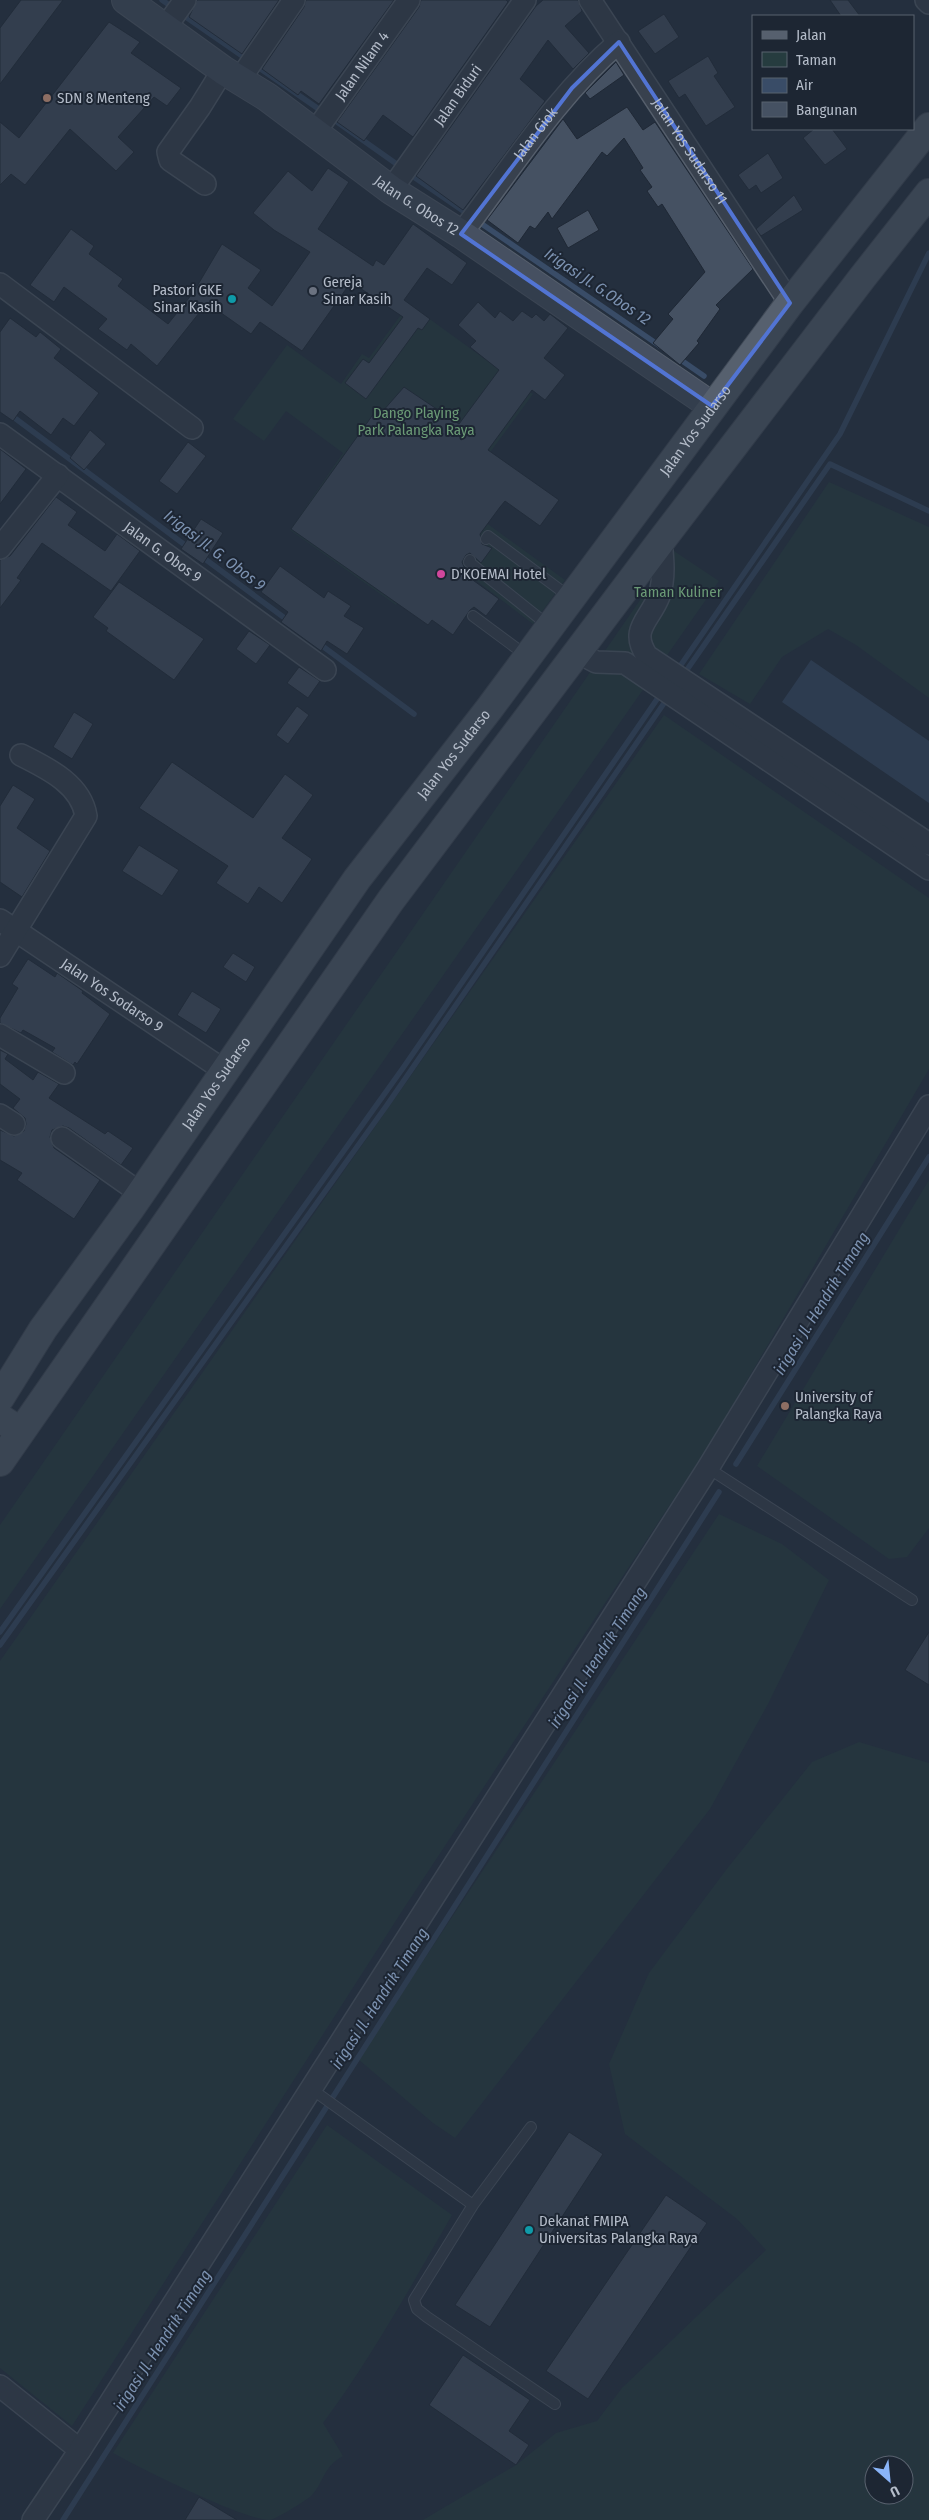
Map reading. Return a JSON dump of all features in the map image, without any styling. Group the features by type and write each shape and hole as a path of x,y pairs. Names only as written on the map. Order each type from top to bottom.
{"main road":[{"name":"Jalan Yos Sudarso","path":"0,1398 43,1329 140,1193 357,879 550,627 790,302 929,127"},
{"path":"878,192 911,215"},
{"path":"0,1462 10,1424 391,900 579,653 661,541 929,193"}],"street":[{"name":"Jalan G. Obos 12","path":"126,0 316,132 391,190 461,234 712,406"},
{"path":"165,28 185,0"},
{"path":"205,184 170,160 168,152 200,107 232,74 294,0"},
{"name":"Jalan Nilam 4","path":"316,132 409,0"},
{"name":"Jalan Biduri","path":"391,190 525,0"},
{"name":"Jalan Yos Sudarso 11","path":"590,0 790,302"},
{"path":"926,0 929,3"},
{"name":"Jalan Giok","path":"461,234 572,88 597,60 619,42"},
{"path":"0,284 192,428"},
{"name":"Jalan G. Obos 9","path":"0,434 325,670"},
{"path":"0,548 58,475"},
{"path":"661,541 664,569 659,596 640,632 639,644 647,656 929,844"},
{"path":"579,653 596,662 625,663 929,869"},
{"path":"0,956 8,926 86,816 80,798 72,789 48,768 21,755"},
{"name":"Jalan Yos Sodarso 9","path":"8,926 225,1071"},
{"path":"0,1035 64,1073"},
{"path":"33,2520 316,2092 708,1468 929,1106"},
{"path":"62,1138 140,1193"},
{"path":"0,2386 80,2450"}],"lane":[{"path":"486,539 488,536 571,598"},
{"path":"470,560 469,562 550,627"},
{"path":"473,616 528,656"},
{"path":"708,1468 912,1600"},
{"path":"316,2092 473,2206"},
{"path":"531,2127 473,2206 414,2300 417,2309 555,2404"}],"highlighted area":[{"path":"619,42 790,303 712,406 461,234 572,88"}],"green space":[{"name":"Dango Playing Park Palangka Raya","path":"409,304 533,394 458,496 485,522 565,580 533,624 436,550 396,605 290,530 343,453 286,411 264,441 233,419 287,345 341,384 362,354 369,358"},
{"path":"829,482 929,527 929,698 856,645 828,629 782,657 750,704 699,674"},
{"name":"Taman Kuliner","path":"674,551 719,581 0,1609 0,1525"},
{"path":"664,715 929,898 929,1069 710,1444 404,1908 72,2426 0,2368 0,1661"},
{"path":"929,1180 929,1528 907,1557 889,1559 757,1466"},
{"path":"719,1514 782,1544 829,1580 768,1704 710,1809 455,2138 433,2123 358,2059"},
{"path":"859,1742 929,1763 929,2520 423,2520 516,2465 556,2433 597,2421 622,2388 766,2250 737,2219 625,2134 609,2064 649,1973 726,1870 812,1762"},
{"path":"327,2125 452,2215 375,2347 323,2423 343,2456 331,2465 310,2497 274,2519 257,2518 216,2503 167,2481 113,2453"}],"water":[{"path":"811,660 929,741 929,803 782,702"}],"building":[{"path":"21,0 63,0 0,84 0,28"},
{"path":"197,0 279,0 242,54 189,17"},
{"path":"306,0 394,0 319,104 301,91 298,95 262,69 304,7"},
{"path":"421,0 506,0 508,2 413,137 383,115 364,141 337,122 419,7"},
{"path":"543,0 578,0 582,11 565,26 589,53 573,69 548,40 520,79 545,101 463,210 416,176 536,6"},
{"path":"830,0 848,0 859,15 840,15"},
{"path":"664,14 679,37 655,54 638,31"},
{"path":"109,22 140,42 131,53 181,88 167,106 154,97 118,137 134,152 116,171 70,129 25,185 11,174 0,185 0,122 19,138"},
{"path":"708,56 718,73 714,76 735,107 706,126 685,94 679,98 668,81"},
{"path":"616,62 624,75 590,99 585,93"},
{"path":"627,107 643,130 655,122 753,269 716,305 720,309 697,341 699,343 680,365 653,343 673,319 668,314 705,272 662,204 658,207 647,191 652,187 640,170 643,168 624,138 607,156 602,152 552,219 548,212 535,229 530,226 518,243 487,220 563,119 577,139"},
{"path":"813,130 833,130 847,149 825,165 803,138"},
{"path":"768,153 783,178 761,193 756,185 749,190 738,175"},
{"path":"328,168 349,182 318,229 373,266 376,260 384,265 413,224 467,263 452,285 427,268 404,300 430,319 422,330 418,328 366,399 345,383 363,359 369,363 403,317 351,282 302,351 260,322 251,334 207,303 157,366 131,344 127,350 98,329 107,319 64,287 54,302 30,285 71,229 94,246 89,254 123,279 118,286 168,324 193,293 222,244 261,270 248,288 272,306 310,252 274,230 253,213 288,171 312,191"},
{"path":"794,195 803,210 761,236 756,229"},
{"path":"588,210 599,230 568,248 557,228"},
{"path":"478,302 495,318 500,311 513,321 522,311 532,318 536,314 544,321 550,314 568,328 544,358 565,375 545,400 532,390 488,450 559,500 540,526 505,501 500,507 480,534 482,544 492,548 481,563 470,553 466,555 462,562 464,567 473,574 470,578 499,599 486,616 474,607 470,610 453,635 432,620 428,625 291,529 377,409 382,412 404,387 459,424 499,370 470,347 476,341 458,325"},
{"path":"10,318 36,337 40,332 61,349 54,358 99,393 74,426 63,418 51,435 20,411 13,421 0,412 0,332"},
{"path":"90,430 106,444 84,470 70,458"},
{"path":"188,442 206,456 177,494 159,481"},
{"path":"0,449 26,469 0,504"},
{"path":"56,497 77,512 68,525 105,551 117,534 140,551 111,591 42,543 17,578 21,580 0,608 0,560 10,556"},
{"path":"201,519 223,533 203,564 181,549"},
{"path":"280,566 324,598 328,591 351,606 344,616 364,628 347,654 327,641 321,651 281,622 288,612 261,592"},
{"path":"119,582 204,639 174,680 106,631 108,628 93,617"},
{"path":"249,631 270,645 256,664 236,649"},
{"path":"299,667 320,681 308,698 287,683"},
{"path":"297,706 309,715 288,744 276,735"},
{"path":"74,712 93,724 72,759 53,747"},
{"path":"172,762 253,818 285,774 313,795 282,838 312,859 282,903 259,887 248,904 216,883 228,866 139,808"},
{"path":"13,785 35,799 17,828 50,851 22,897 0,882 0,806"},
{"path":"139,845 179,870 162,896 122,871"},
{"path":"233,953 255,967 246,982 223,967"},
{"path":"28,959 55,977 57,973 83,991 82,993 110,1014 77,1064 75,1062 73,1065 52,1052 55,1048 23,1030 21,1033 0,1023 0,1018 18,988 12,984"},
{"path":"192,991 221,1009 206,1033 177,1015"},
{"path":"0,1050 8,1054 5,1059 33,1080 38,1072 59,1084 49,1098 105,1134 108,1131 133,1148 121,1165 69,1128 63,1126 52,1130 50,1137 54,1148 100,1180 74,1219 17,1180 22,1173 0,1160 0,1130 14,1136 24,1131 26,1124 25,1118 13,1108 20,1099 0,1084"},
{"path":"929,1632 929,1685 905,1670"},
{"name":"Dekanat FMIPA Universitas Palangka Raya","path":"569,2132 603,2154 490,2327 455,2305"},
{"path":"666,2195 707,2223 588,2399 546,2371"},
{"path":"463,2355 530,2400 509,2431 529,2445 516,2465 429,2405"},
{"path":"199,2497 237,2520 185,2520"}],"waterway":[{"name":"Irigasi Jl. G.Obos 12","path":"162,0 175,9"},
{"name":"Irigasi Jl. G.Obos 12","path":"180,13 248,60"},
{"name":"Irigasi Jl. G.Obos 12","path":"255,65 323,112"},
{"name":"Irigasi Jl. G.Obos 12","path":"330,117 398,165"},
{"name":"Irigasi Jl. G.Obos 12","path":"408,173 469,215"},
{"name":"Irigasi Jl. G.Obos 12","path":"476,220 660,346"},
{"path":"676,672 840,434 929,253"},
{"name":"Irigasi Jl. G.Obos 12","path":"678,358 704,376"},
{"name":"Irigasi Jl. G. Obos 9","path":"0,407 189,548"},
{"path":"684,674 830,464 929,511"},
{"name":"Irigasi Jl. G. Obos 9","path":"201,556 290,622"},
{"name":"Irigasi Jl. G. Obos 9","path":"317,642 414,714"},
{"path":"0,1632 403,1068 662,692"},
{"path":"0,1645 387,1105 669,696"},
{"name":"irigasi Jl. Hendrik Timang","path":"736,1464 929,1157"},
{"name":"irigasi Jl. Hendrik Timang","path":"63,2520 719,1492"}],"place":[{"name":"SDN 8 Menteng","path":"47,98"},
{"name":"Gereja Sinar Kasih","path":"313,291"},
{"name":"Pastori GKE Sinar Kasih","path":"232,299"},
{"name":"D'KOEMAI Hotel","path":"441,574"},
{"name":"University of Palangka Raya","path":"785,1406"},
{"name":"Dekanat FMIPA Universitas Palangka Raya","path":"529,2230"}]}
